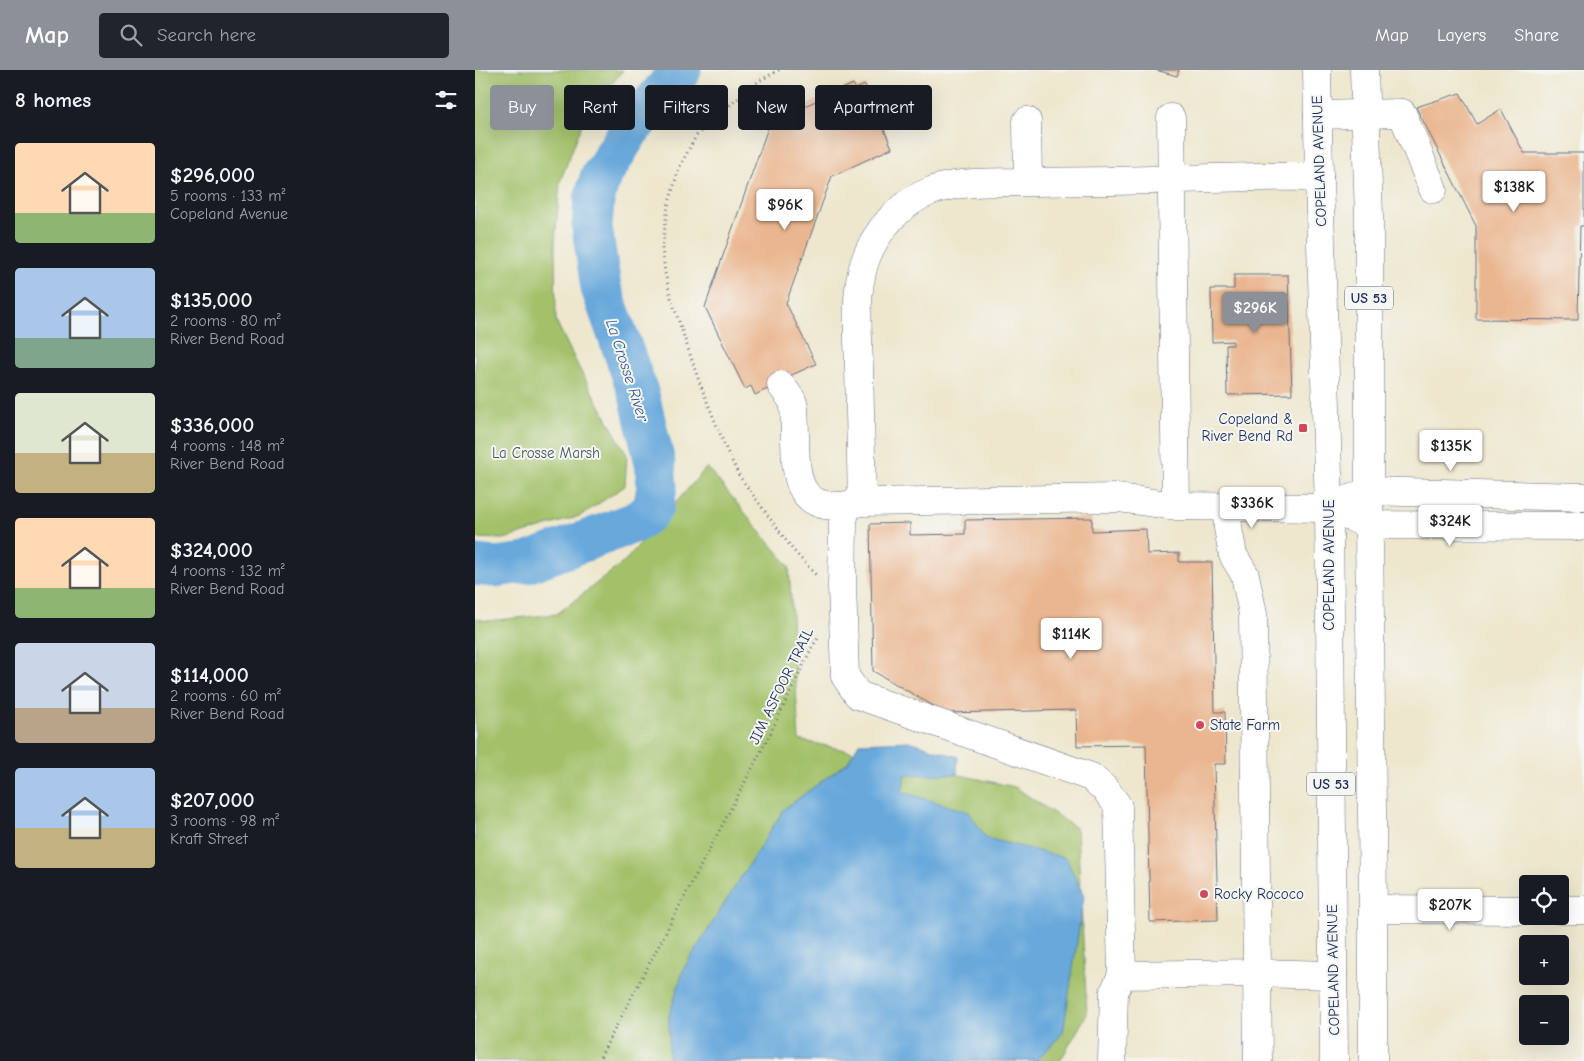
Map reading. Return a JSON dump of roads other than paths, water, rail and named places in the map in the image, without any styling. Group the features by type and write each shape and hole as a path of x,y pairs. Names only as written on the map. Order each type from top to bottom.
{"main road":[{"name":"COPELAND AVENUE","path":"1317,70 1329,508 1334,1061"},
{"name":"US 53","path":"1364,70 1369,216 1373,1061"},
{"path":"1318,116 1402,113 1433,189"},
{"path":"1171,118 1175,506"},
{"path":"1027,121 1028,182"},
{"path":"1112,1061 1114,992 1122,975 1119,806 1105,788 1091,778 858,695 845,676 842,586 843,522 854,504 858,304 861,276 871,246 891,218 921,195 967,183 1171,180 1284,176 1319,177"},
{"path":"781,385 792,400 794,407 797,467 801,488 813,502 832,506 1118,498 1175,506 1329,508 1369,491 1584,496"},
{"path":"1227,507 1228,528 1233,555 1245,575 1253,614 1258,1061"},
{"path":"1329,508 1369,526 1584,526"},
{"path":"1373,909 1519,910"},
{"path":"1569,910 1584,910"},
{"path":"1122,975 1257,973 1333,975 1349,984 1355,997 1358,1061"}],"water":[{"path":"909,741 958,757 957,774 905,775 902,792 969,812 986,838 1066,858 1084,896 1063,1033 1036,1061 669,1061 669,1016 684,968 784,809 848,762 859,743"}],"waterway":[{"name":"La Crosse River","path":"475,565 495,567 526,563 636,522 648,513 654,505 657,486 655,463 639,395 601,288 592,227 594,200 600,178 629,131 681,70"}],"place":[{"name":"Copeland & River Bend Rd","path":"1303,428"},
{"name":"State Farm","path":"1200,725"},
{"name":"Rocky Rococo","path":"1204,894"}],"park label":[{"name":"La Crosse Marsh","path":"546,453"}]}
